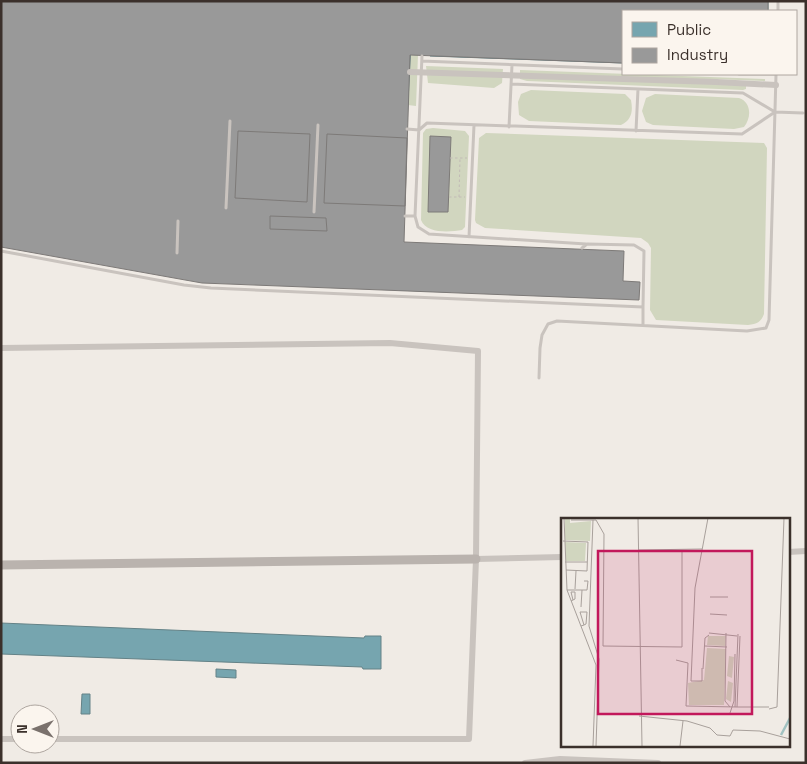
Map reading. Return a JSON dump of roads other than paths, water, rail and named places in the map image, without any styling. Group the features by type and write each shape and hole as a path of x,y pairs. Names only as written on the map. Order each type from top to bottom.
{"street":[{"path":"410,72 776,85"},
{"path":"1,348 390,343 478,350 476,559 469,739 60,739"},
{"path":"790,552 804,551"},
{"path":"1,565 561,557"},
{"path":"525,763 560,760 658,763"}],"lane":[{"path":"422,56 415,216 418,228 429,234 587,244 634,245 644,251 642,325"},
{"path":"422,61 622,69"},
{"path":"508,126 512,64"},
{"path":"539,378 542,335 548,324 557,321 747,331 759,331 766,328 769,320 776,75"},
{"path":"511,84 743,93 775,112 803,113"},
{"path":"636,131 638,89"},
{"path":"407,129 419,130 427,123 742,134 775,112"},
{"path":"226,208 230,121"},
{"path":"314,212 318,125"},
{"path":"469,236 474,125"},
{"path":"405,216 415,216"},
{"path":"177,253 178,221"},
{"path":"582,248 587,244"},
{"path":"1,251 184,285 211,288 643,307"}]}
